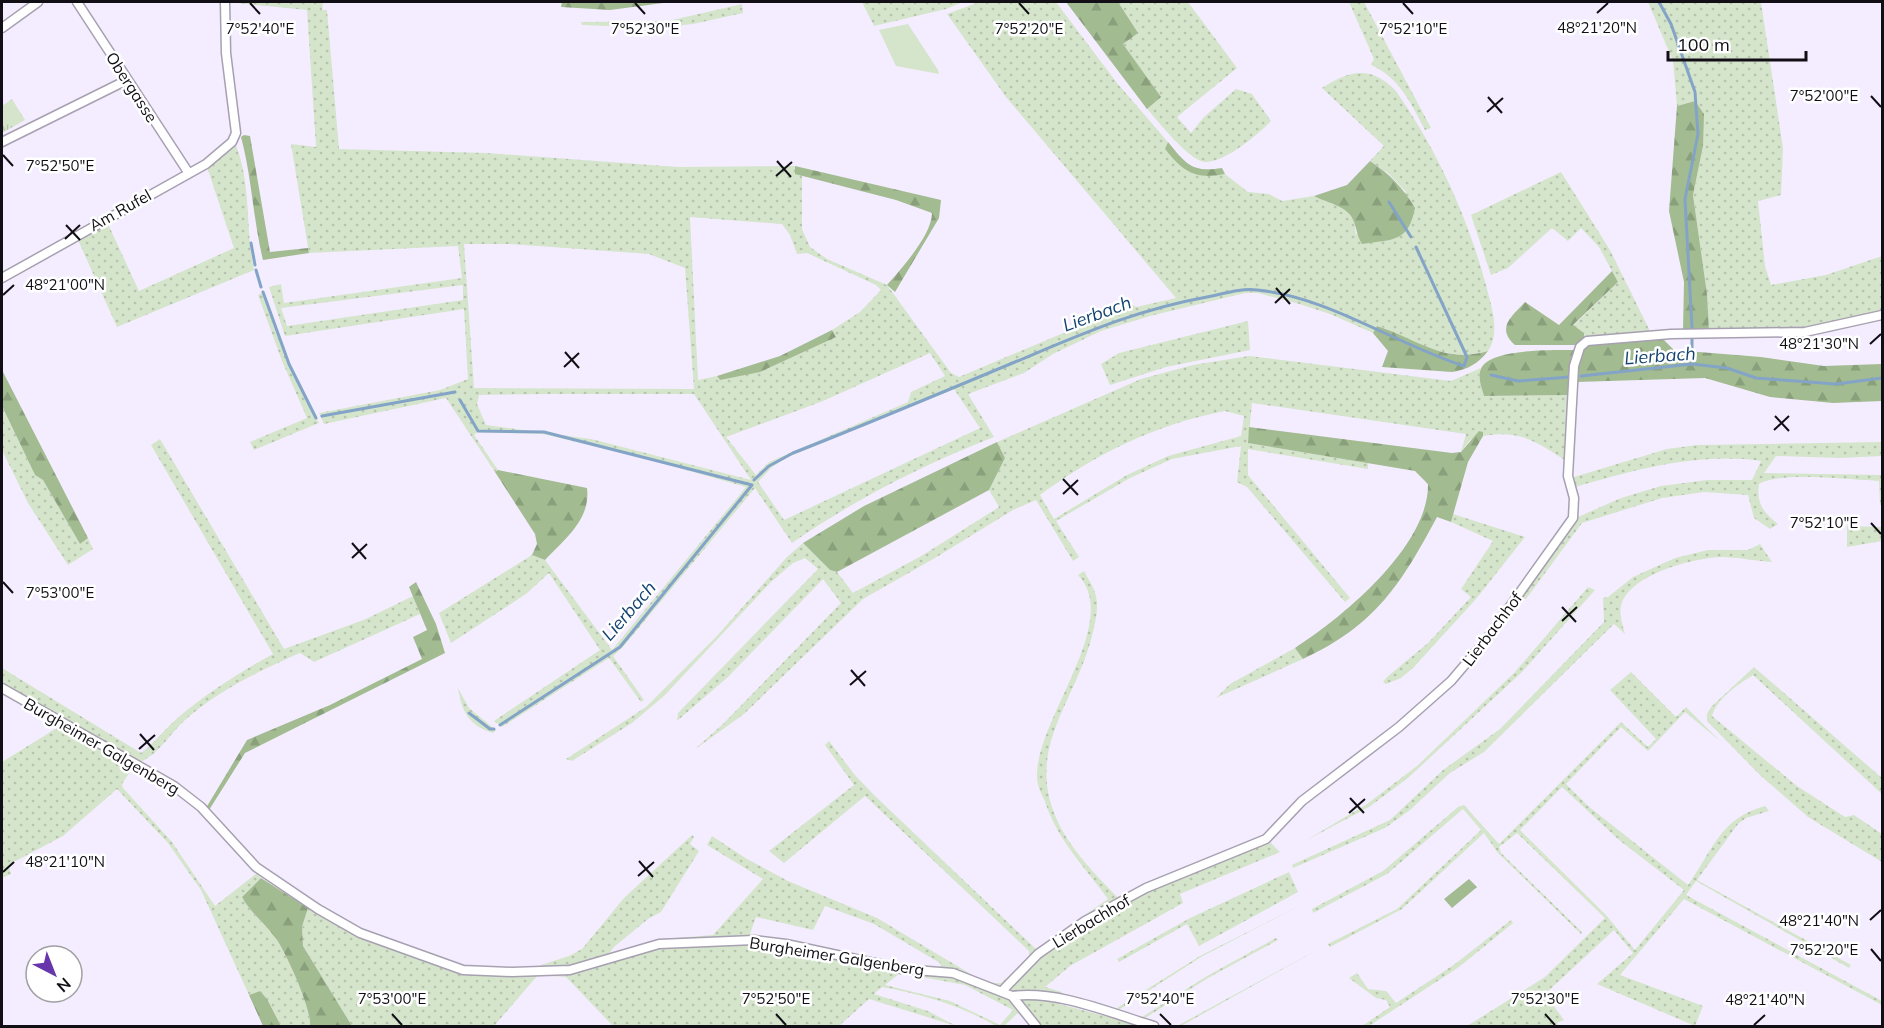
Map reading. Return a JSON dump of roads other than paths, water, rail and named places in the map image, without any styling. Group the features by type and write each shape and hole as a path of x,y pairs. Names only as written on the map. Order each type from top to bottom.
{"street":[{"path":"2,28 38,2"},
{"name":"Obergasse","path":"77,2 188,172"},
{"name":"Am Rufel","path":"2,278 206,164 235,137 226,53 225,2"},
{"path":"2,142 127,80"},
{"name":"Lierbachhof","path":"1002,991 1038,954 1096,915 1146,888 1266,839 1302,801 1399,728 1469,662 1567,527 1575,512 1568,480 1574,366 1580,347 1587,341 1671,334 1805,332 1882,315"},
{"name":"Burgheimer Galgenberg","path":"2,688 174,786 201,807 256,867 309,903 360,933 463,970 512,972 570,970 659,944 754,940 786,944 902,969 953,973 1012,996"},
{"path":"1012,996 1068,1000 1154,1026"},
{"path":"1012,996 1036,1026"},
{"path":"1022,1008 1030,996"}],"waterway":[{"path":"1659,2 1671,24 1695,92 1698,134 1685,199 1692,328"},
{"path":"1389,202 1411,237"},
{"path":"251,243 255,265"},
{"name":"Lierbach","path":"754,480 769,466 793,453 1086,333 1132,316 1181,302 1238,291 1257,290 1284,294 1310,302 1464,366 1467,357 1416,247"},
{"path":"256,270 261,287"},
{"path":"263,292 289,364 316,418"},
{"path":"1692,338 1692,364"},
{"name":"Lierbach","path":"1581,376 1692,364 1727,368 1756,378 1836,384 1882,378"},
{"name":"Lierbach","path":"1491,375 1518,381 1570,377"},
{"path":"322,416 455,392"},
{"name":"Lierbach","path":"460,400 478,431 544,432 752,485 620,647 500,725"},
{"name":"Lierbach","path":"469,713 490,729 494,729"}]}
